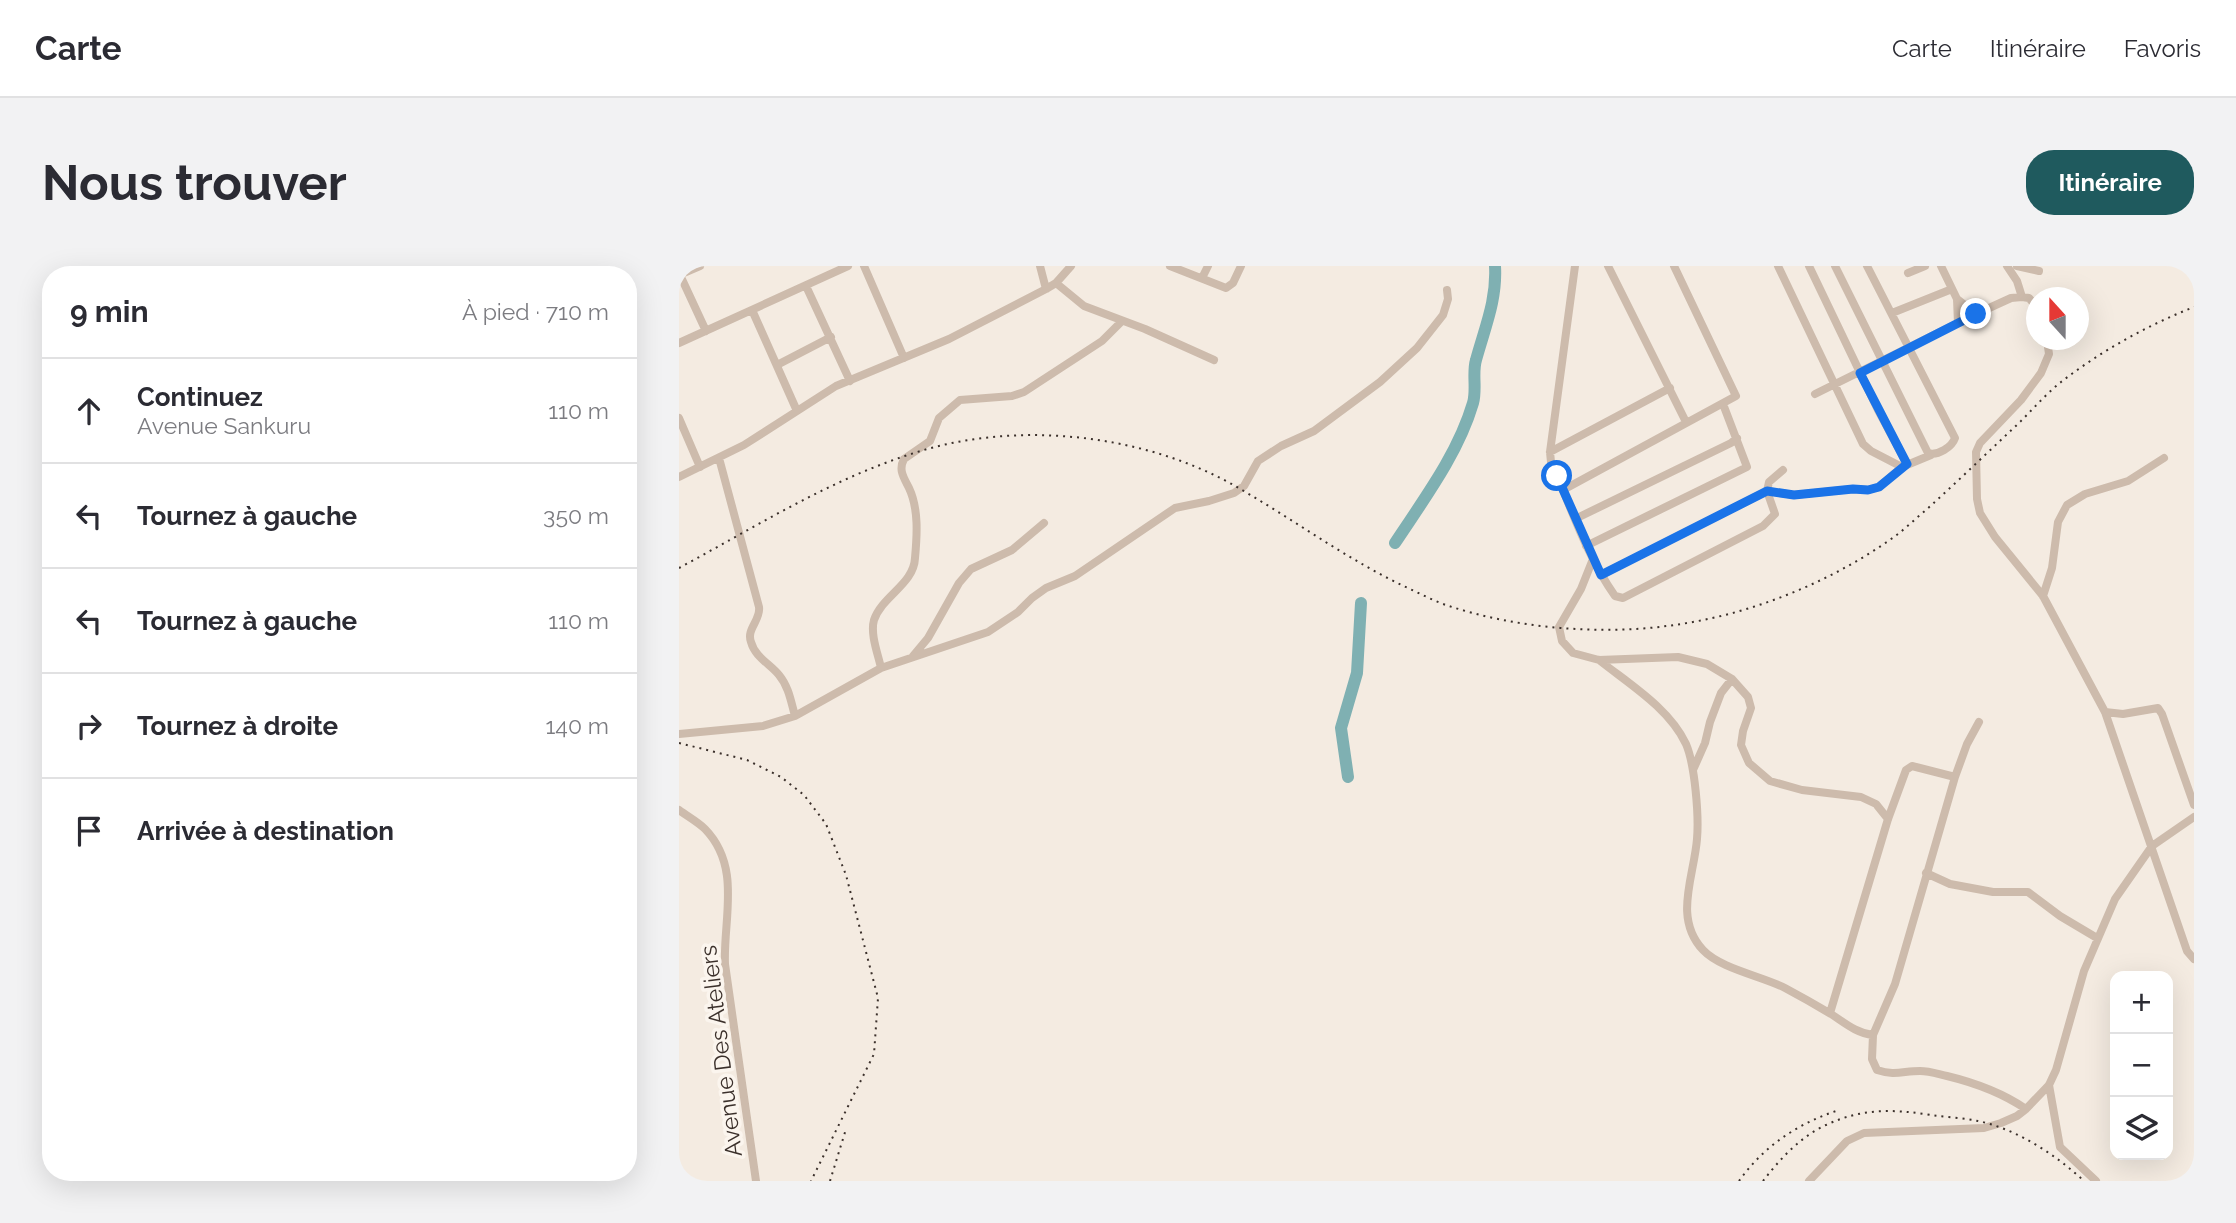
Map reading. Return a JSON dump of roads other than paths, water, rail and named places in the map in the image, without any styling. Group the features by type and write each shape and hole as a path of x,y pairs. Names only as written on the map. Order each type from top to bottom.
{"street":[{"path":"700,266 679,275 706,331"},
{"path":"679,343 848,266"},
{"path":"864,266 904,358"},
{"path":"1040,266 1046,289"},
{"path":"679,477 770,430 817,397 949,339 1046,289 1056,283 1071,266"},
{"path":"1170,266 1226,288 1230,286 1241,266"},
{"path":"1202,278 1208,266"},
{"path":"1575,266 1550,452 1586,546 1615,596 1623,598 1773,519 1774,509 1767,491 1769,482 1783,470"},
{"path":"1608,266 1685,422"},
{"path":"1563,490 1685,422 1734,399 1736,394 1674,266"},
{"path":"1778,266 1863,444 1871,451 1904,465"},
{"path":"1809,266 1904,465"},
{"path":"1835,266 1931,455"},
{"path":"1601,575 1767,491 1794,495 1879,487 1904,465 1947,447 1955,438 1867,266"},
{"path":"1908,273 1925,266"},
{"path":"1941,266 1957,299 1958,323"},
{"path":"2007,266 2022,297"},
{"path":"2017,266 2039,271"},
{"path":"1056,283 1084,306 1145,328 1214,360"},
{"path":"806,286 850,381"},
{"path":"1892,313 1952,289"},
{"path":"679,734 763,726 795,716 881,668 988,632 1018,612 1046,588 1087,569 1168,511 1234,493 1244,486 1258,461 1281,446 1314,431 1380,382 1417,348 1443,315 1447,307 1447,290"},
{"path":"1815,394 2011,298 2026,298"},
{"path":"1957,299 1976,314"},
{"path":"752,310 797,411"},
{"path":"881,668 874,620 913,569 915,559 917,520 910,490 902,477 904,459 929,441 939,418 960,400 1012,396 1024,392 1102,341 1122,321"},
{"path":"777,365 831,337"},
{"path":"2048,350 2041,373 2021,400 1980,443 1976,452 1980,513 1995,537 2043,596 2105,712 2187,951 2194,960"},
{"path":"1550,452 1670,388"},
{"path":"1586,546 1743,470 1747,463 1723,404"},
{"path":"679,418 700,467"},
{"path":"1575,519 1737,438"},
{"path":"719,458 759,607 760,615 750,633 750,642 779,675 788,690 795,716"},
{"path":"2043,596 2052,568 2058,522 2067,505 2085,494 2128,481 2164,458"},
{"path":"913,656 928,638 958,583 971,569 1012,550 1045,523"},
{"path":"1593,559 1559,627 1562,641 1573,653 1599,660 1678,657 1707,664 1732,679 1748,697 1751,708 1741,745 1749,763 1770,781 1802,790 1861,797 1876,804 1888,819"},
{"path":"1599,660 1654,704 1686,745 1693,770 1697,838 1685,908 1689,925 1700,947 1717,960 1783,987 1853,1029 1873,1035"},
{"path":"1693,770 1706,743 1710,722 1721,693 1732,679"},
{"path":"2105,712 2123,714 2158,708 2194,805"},
{"path":"1979,722 1967,744 1955,777 1895,984 1873,1035 1872,1059 1877,1070 1892,1075 1919,1071 1968,1080 1997,1091 2026,1109"},
{"path":"1830,1013 1888,819 1908,766 1955,777"},
{"name":"Avenue Des Ateliers","path":"679,810 705,828 717,845 726,867 730,892 724,945 725,964 756,1181"},
{"path":"1809,1181 1847,1141 1864,1133 1984,1128 2017,1116 2026,1109 2049,1085 2064,1047 2084,971 2115,899 2152,846 2194,817"},
{"path":"1926,873 1950,884 2005,893 2028,892 2060,916 2097,938"},
{"path":"2049,1085 2060,1147 2096,1181"}],"waterway":[{"path":"1395,543 1439,476 1467,422 1474,398 1475,365 1492,302 1495,266"},
{"path":"1348,777 1341,728 1357,673 1361,603"}],"railway":[{"path":"679,568 833,485 897,459 969,440 1050,435 1131,446 1170,457 1207,472 1242,490 1388,578 1439,602 1475,614 1557,628 1613,630 1697,621 1757,606 1786,595 1869,554 1926,510 2061,382 2125,340 2194,307"},
{"path":"679,743 747,760 781,777 804,795 826,824 846,875 878,998 874,1054 811,1181"},
{"path":"1739,1181 1748,1169 1782,1138 1836,1111"},
{"path":"1763,1181 1791,1149 1817,1130 1839,1119 1878,1111 1917,1113 1993,1125 2035,1144 2084,1181"},
{"path":"830,1181 846,1129"}]}
